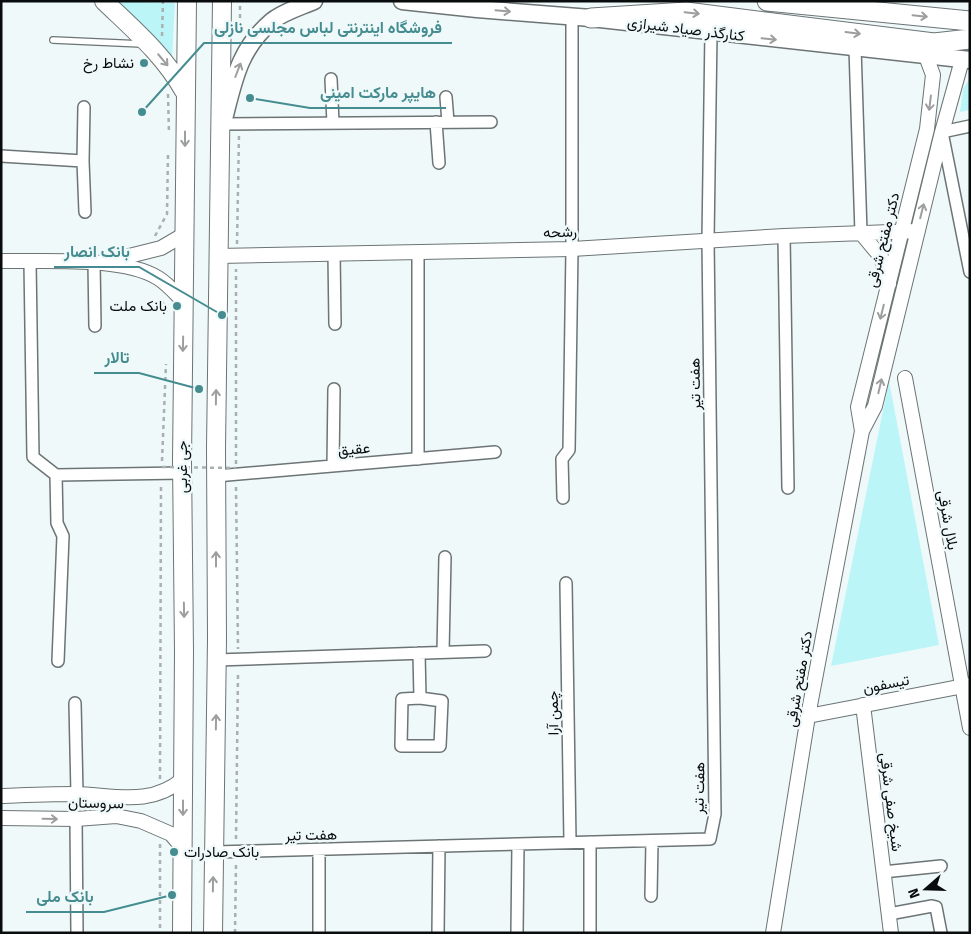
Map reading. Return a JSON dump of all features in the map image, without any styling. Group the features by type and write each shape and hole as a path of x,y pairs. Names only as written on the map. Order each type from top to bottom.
{"highway":[{"path":"767,1 970,21"},
{"path":"591,18 686,12 934,43 970,40"}],"main road":[{"path":"104,1 156,40 174,73 176,89"},
{"name":"جی غربی","path":"182,933 184,651 182,473 185,234 176,89 186,1"},
{"path":"222,1 227,127"},
{"path":"212,933 216,660 218,256 227,127 237,70 249,44 273,20 314,1"},
{"name":"کنارگذر صیاد شیرازی","path":"402,1 572,16 966,60"}],"street":[{"path":"563,498 562,459 569,450 572,248 572,16"},
{"path":"708,240 712,32"},
{"path":"855,48 862,233 880,257 889,284"},
{"name":"دکتر مفتح شرقی","path":"862,431 858,406 927,129 934,75 926,56"},
{"name":"دکتر مفتح شرقی","path":"774,933 808,716 862,431 876,406 942,132 966,60"},
{"path":"332,79 332,123"},
{"path":"446,97 448,122"},
{"path":"84,106 83,161 85,212"},
{"path":"436,122 439,163"},
{"path":"227,127 332,123 491,122"},
{"path":"927,129 942,132 970,126"},
{"path":"942,132 970,272"},
{"path":"1,156 83,161"},
{"name":"رشحه","path":"218,256 572,248 918,230"},
{"path":"99,262 162,248 185,234"},
{"path":"784,236 788,488"},
{"name":"هفت تیر","path":"214,852 710,839 715,814 708,240"},
{"path":"418,252 418,459"},
{"path":"334,254 334,324"},
{"path":"1,261 99,262 141,270 159,278 184,302"},
{"path":"30,262 34,457 56,475 161,470 182,473"},
{"path":"95,326 99,262"},
{"name":"بلال شرقی","path":"905,378 966,685 970,728"},
{"path":"333,466 334,388"},
{"name":"عقیق","path":"216,476 236,471 333,466 495,452"},
{"path":"56,475 57,523 63,536 58,661"},
{"path":"443,652 445,557"},
{"name":"چمن آرا","path":"566,582 570,842"},
{"path":"216,660 485,651"},
{"path":"419,653 420,698"},
{"name":"تیسفون","path":"808,716 966,685"},
{"path":"420,698 442,701 440,746 401,746 402,700 420,698"},
{"path":"75,703 77,794"},
{"name":"شیخ صفی شرقی","path":"863,705 891,933"},
{"name":"سروستان","path":"1,796 77,794 112,798 151,796 172,789 183,780"},
{"name":"سروستان","path":"1,818 76,819 116,816 141,821 171,834 182,846"},
{"path":"76,819 77,933"},
{"path":"651,896 652,841"},
{"path":"590,842 590,933"},
{"path":"517,933 518,844"},
{"path":"438,933 439,846"},
{"path":"319,850 319,933"},
{"path":"883,872 941,866"},
{"path":"889,914 932,906 936,907 941,933"}],"lane":[{"path":"53,40 156,40"}],"path":[{"path":"156,40 163,1"},
{"path":"169,140 176,89"},
{"path":"227,127 236,255 238,659 235,933"},
{"path":"154,238 167,214 168,149"},
{"path":"162,299 168,314"},
{"path":"160,793 161,470 166,363"},
{"path":"236,448 236,471"},
{"path":"161,470 162,450"},
{"path":"161,470 236,471"},
{"path":"160,830 160,933"}],"shaded area":[{"path":"112,1 175,3 172,59"},
{"path":"970,78 970,110 960,112 963,89"},
{"path":"889,381 939,645 831,666"}],"place":[{"name":"نشاط رخ","path":"144,63"},
{"name":"هایپر مارکت امینی","path":"250,98"},
{"name":"فروشگاه اینترنتی لباس مجلسی نازلی","path":"142,112"},
{"name":"بانک ملت","path":"177,306"},
{"name":"بانک انصار","path":"222,315"},
{"name":"تالار","path":"199,389"},
{"name":"بانک صادرات","path":"174,852"},
{"name":"بانک ملی","path":"172,895"}]}
